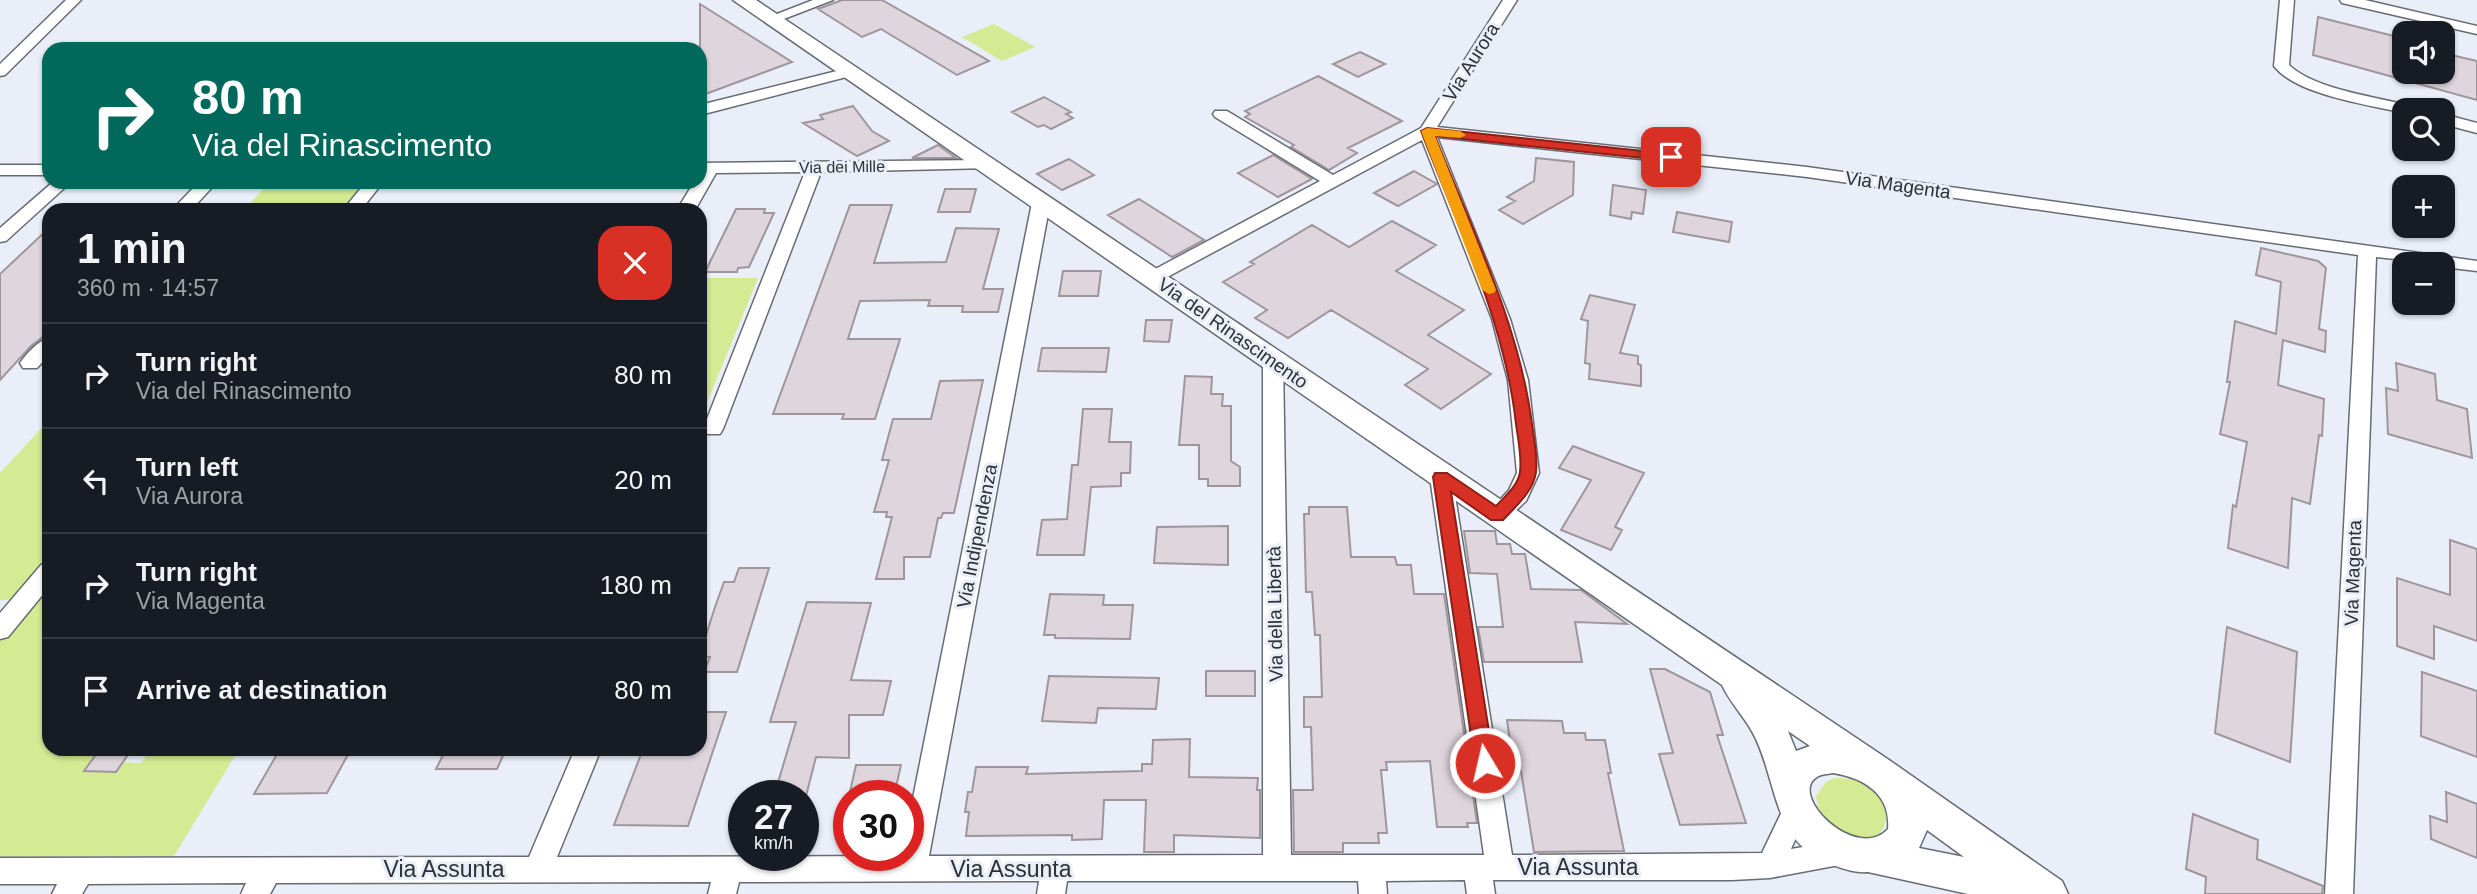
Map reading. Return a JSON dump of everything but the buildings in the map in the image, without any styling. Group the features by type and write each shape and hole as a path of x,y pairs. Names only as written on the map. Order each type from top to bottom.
{"street":[{"path":"0,72 74,0"},
{"name":"Via del Rinascimento","path":"743,0 1441,477 1724,666 2048,894"},
{"path":"771,19 826,0"},
{"name":"Via Aurora","path":"1427,131 1510,0"},
{"path":"2287,0 2281,66 2284,72 2308,83 2392,105"},
{"path":"2347,0 2477,30"},
{"path":"2401,0 2477,16"},
{"path":"707,108 849,72"},
{"path":"1221,114 1333,182"},
{"path":"2455,122 2477,128"},
{"path":"1153,278 1427,131 1504,328 1520,387 1528,473 1518,495 1497,515"},
{"name":"Via Magenta","path":"1427,131 1807,172 2477,266"},
{"name":"Via dei Mille","path":"707,168 985,165"},
{"path":"713,429 815,167"},
{"path":"0,170 42,170"},
{"path":"0,237 55,189"},
{"path":"188,203 202,189"},
{"path":"358,203 369,189"},
{"name":"Via Indipendenza","path":"924,812 1041,203"},
{"name":"Via Magenta","path":"2339,894 2367,251"},
{"path":"30,363 42,351"},
{"name":"Via della Libertà","path":"1273,360 1277,868"},
{"path":"1441,477 1486,876"},
{"path":"0,630 42,579"},
{"name":"Via del Rinascimento","path":"1724,666 1769,728 1793,797"},
{"path":"538,869 585,756"},
{"path":"1770,864 1793,797 1799,769 1823,757 1855,760 1884,778 1906,808 1908,831 1895,848 1859,854"},
{"path":"1793,797 1811,833 1828,845 2036,894"},
{"name":"Via Assunta","path":"924,870 1053,882 1277,868 1372,881 1770,864 1859,854"},
{"name":"Via Assunta","path":"0,871 73,883 268,870 538,869 726,881 882,871"},
{"path":"255,894 268,870"}],"green space":[{"path":"994,24 1035,47 1002,61 962,37"},
{"path":"264,189 378,189 366,203 250,203"},
{"path":"707,278 758,278 707,403"},
{"path":"42,428 42,756 95,756 84,771 122,762 141,763 146,756 235,756 174,856 0,857 0,619 15,600 0,600 0,473"},
{"path":"1834,778 1857,781 1873,790 1883,802 1886,816 1883,828 1875,836 1860,838 1840,830 1823,816 1816,796 1826,782"}],"slow traffic":[{"path":"1460,135 1427,131 1489,290"}],"route":[{"path":"1485,763 1441,477 1497,515 1522,488 1528,473 1528,459 1520,387 1508,339 1427,131 1671,157"}]}
